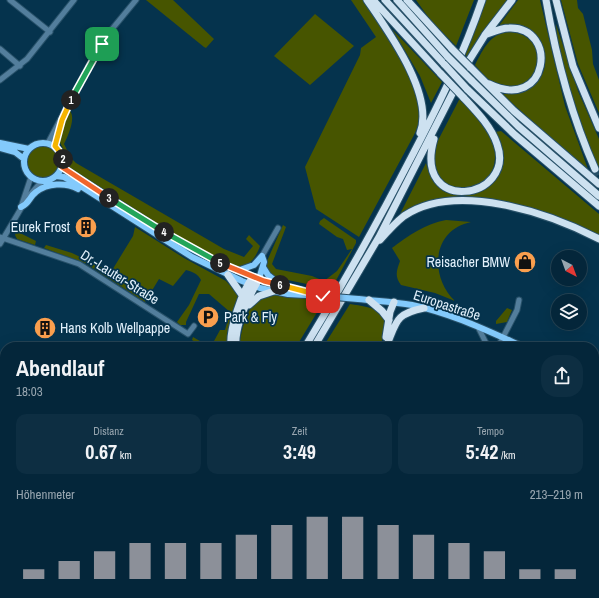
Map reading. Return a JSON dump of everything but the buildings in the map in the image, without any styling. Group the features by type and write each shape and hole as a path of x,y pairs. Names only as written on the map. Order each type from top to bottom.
{"highway":[{"path":"367,0 394,43 421,95 424,118 411,160"},
{"path":"373,0 440,74 463,97 484,122 497,145 498,165 488,182 473,191 457,192 447,188 436,178 430,167 429,160 438,124"},
{"path":"385,0 467,89 515,135 599,206"},
{"path":"397,0 448,57 518,126 599,196"},
{"path":"407,0 483,81 576,166 599,184"},
{"path":"413,0 431,26"},
{"path":"317,342 364,254 372,232 411,160 444,94 482,0"},
{"path":"380,238 470,58 485,35 512,0"},
{"path":"546,0 558,61 572,110 595,169"},
{"path":"556,0 573,66 599,128"},
{"path":"483,81 500,89 517,91 528,86 534,81 540,70 542,61 537,43 532,37 522,30 506,28 485,35"},
{"path":"308,342 364,254 393,225 413,212 440,202 457,201 517,208 544,215 576,227 599,239"},
{"path":"228,275 242,295"},
{"path":"231,342 232,329 242,295 256,278"},
{"path":"237,342 238,328 246,306 251,285"},
{"path":"246,306 259,296 274,291"},
{"path":"369,300 382,311 389,320"},
{"path":"384,342 394,302"},
{"path":"393,326 394,302"},
{"path":"388,342 393,326 399,317 405,313 424,308"}],"main road":[{"path":"0,143 29,149"},
{"path":"48,143 55,146 62,155 62,167 56,176 50,180 42,181 31,177 26,170 24,159 29,149 36,144 48,143"},
{"path":"0,148 16,152 24,159"},
{"name":"Europastraße","path":"62,167 186,246 237,271 278,285 306,291 312,295"},
{"name":"Europastraße","path":"56,176 64,177 93,194 192,257 251,285 274,291 306,296 312,295 394,302 424,308 478,327 512,342"},
{"path":"21,208 28,203 37,191 56,185 66,184 93,194"},
{"path":"237,271 254,265 262,256"},
{"path":"262,256 263,267 268,275 278,285"},
{"path":"256,278 262,256"},
{"path":"256,278 263,267"}],"street":[{"path":"10,0 50,32"},
{"path":"0,80 20,66 50,32 74,0"},
{"path":"48,143 62,120 96,54 112,29 136,0"},
{"path":"0,49 20,66"},
{"path":"55,146 62,120"},
{"path":"21,208 31,177"},
{"path":"1,240 21,208 42,181"},
{"path":"262,256 278,228"},
{"name":"Dr.-Lauter-Straße","path":"1,240 79,264 188,334 194,326"},
{"path":"501,342 519,307 519,300"},
{"path":"478,327 486,342"}],"green space":[{"path":"146,0 173,0 214,39 206,48 204,47"},
{"path":"351,0 363,0 388,38 412,82 420,109 417,129 359,237 316,209 305,167 360,55 361,48 376,37"},
{"path":"416,0 474,0 456,46 431,21"},
{"path":"485,0 508,0 480,35 467,57 465,54"},
{"path":"518,0 540,0 565,106 589,172 502,94 514,93 534,84 541,77 544,68 545,58 542,47 535,36 498,27"},
{"path":"561,0 577,0 578,8 583,14 592,50 593,64 599,80 599,113 578,64"},
{"path":"315,14 354,46 310,85 274,56"},
{"path":"556,24 578,91 599,139 599,167 591,150 573,98 560,52"},
{"path":"392,29 442,82 431,103 420,76"},
{"path":"509,31 526,37 532,42 539,55 539,63 531,79 515,88 489,81 475,65 484,48 492,39"},
{"path":"460,98 479,118 491,136 495,152 495,161 488,177 483,183 466,188 451,186 440,178 436,171 432,152"},
{"path":"70,111 72,114 72,122 64,144 71,158 76,163 224,249 244,257 253,246 246,239 249,235 260,246 253,259 246,265 232,265 189,243 71,171 67,166 65,153 58,138"},
{"path":"501,131 599,214 599,236 572,223 544,214 456,198 445,198 428,202 412,208 398,218 426,163 432,177 441,187 453,193 465,195 477,193 488,187 497,176 502,162 502,150 495,132"},
{"path":"40,145 46,145 55,150 59,156 59,168 55,174 46,179 40,179 31,174 26,165 26,159 31,150"},
{"path":"324,218 356,240 356,243 331,290 316,289 307,284 278,278 271,275 267,269 267,261 283,225 286,227 272,264 276,269 312,276 324,281 337,271 352,249 347,250 343,239 337,237 319,224"},
{"path":"446,220 471,222 458,227 448,234 442,244 439,255 438,267 441,279 447,291 455,301 435,293 401,285 397,279 397,270 400,261 392,248 431,224"},
{"path":"135,227 184,258 226,281 234,290 235,289 238,296 238,302 229,342 211,342 214,341 220,330 225,330 230,312 209,294 199,294 186,325 180,325 177,322 189,305 201,280 195,274 186,270 173,286 159,279 145,302 85,263 44,248 46,245 72,253 111,272 133,236"},
{"path":"16,231 36,241 35,245 17,239 15,235"},
{"path":"274,294 324,301 299,342 240,342 248,312 256,301 265,295"},
{"path":"350,304 370,308 382,314 385,326 381,342 326,342"},
{"path":"507,308 512,310 507,322 496,324 496,321"},
{"path":"193,337 202,342 195,342 192,340"}],"tunnel":[{"path":"595,169 599,178"}],"place":[{"name":"Eurek Frost","path":"86,227"},
{"name":"Reisacher BMW","path":"525,262"},
{"name":"Park & Fly","path":"208,317"},
{"name":"Hans Kolb Wellpappe","path":"45,328"}],"route":[{"path":"102,44 90,62 62,120 55,146 62,155 62,167 186,246 221,264 264,281 306,291 312,295 323,296"}]}
